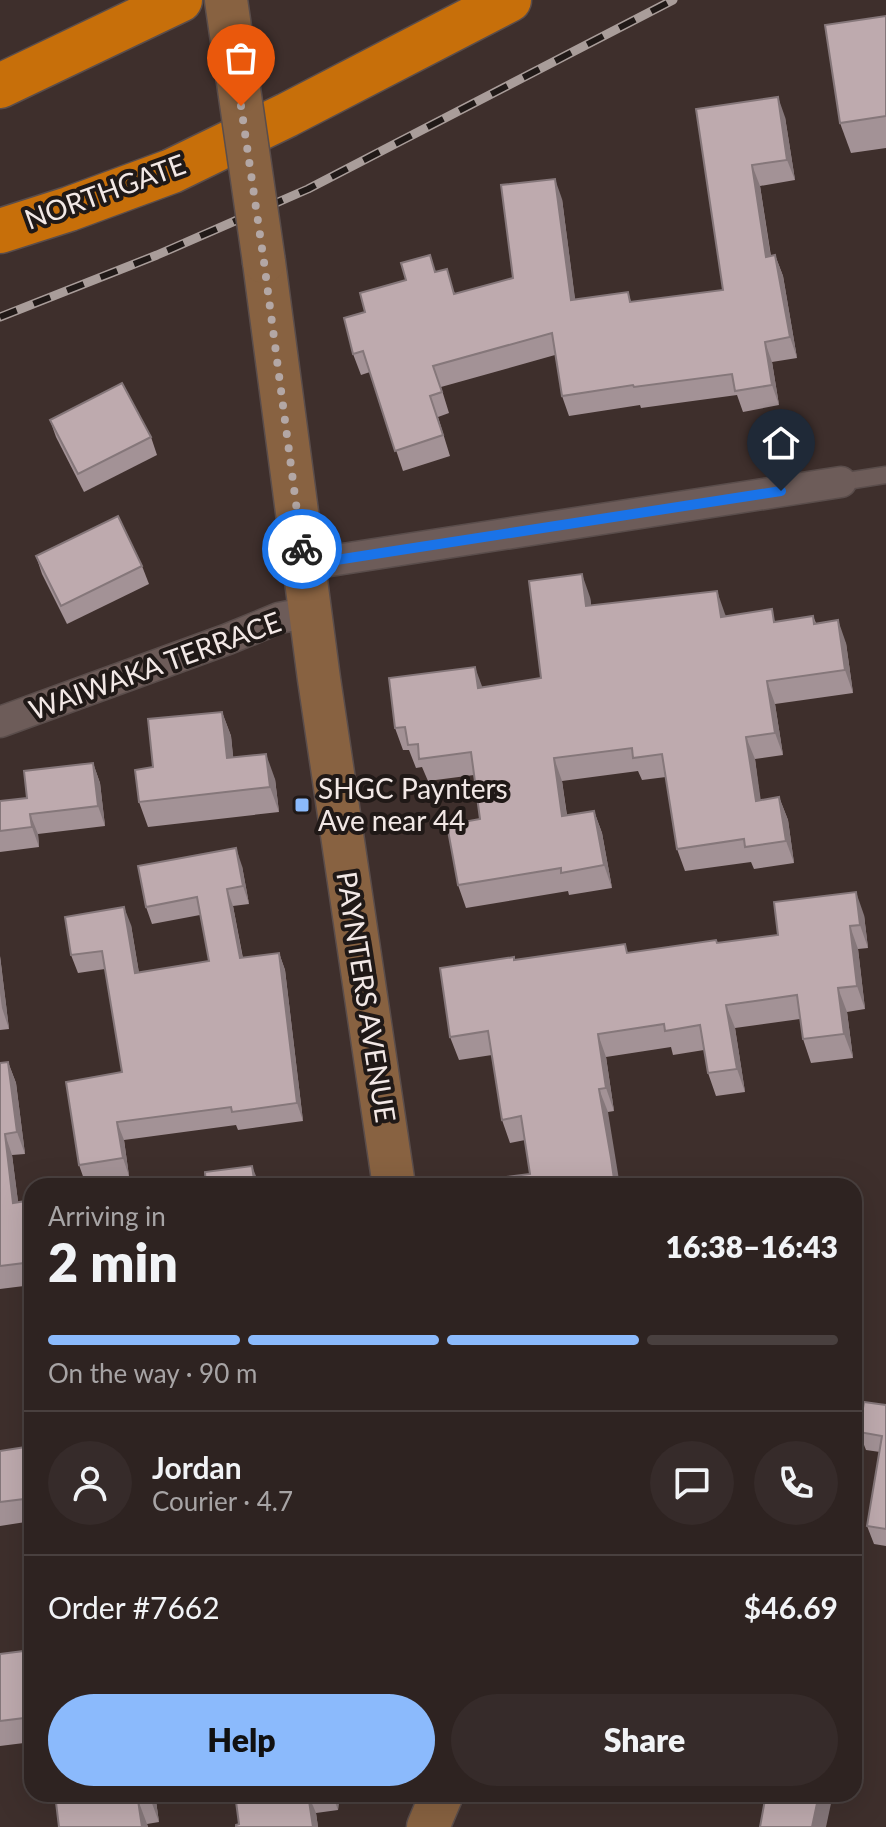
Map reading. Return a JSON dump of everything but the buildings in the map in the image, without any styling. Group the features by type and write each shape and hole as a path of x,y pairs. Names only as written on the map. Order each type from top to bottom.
{"highway":[{"path":"0,86 180,0"},
{"name":"NORTHGATE","path":"0,231 172,171 509,0"}],"street":[{"name":"PAYNTERS AVENUE","path":"226,0 321,695 393,1178"},
{"path":"304,565 841,482"},
{"name":"WAIWAKA TERRACE","path":"0,722 279,618 311,612"},
{"path":"428,1827 439,1802"}],"lane":[{"path":"841,482 886,475"}],"railway":[{"path":"0,317 157,255 308,189 673,0"}],"way so far":[{"path":"241,106 302,549"}],"place":[{"name":"SHGC Paynters Ave near 44","path":"302,805"}],"route":[{"path":"302,549 304,565 781,491"}]}
